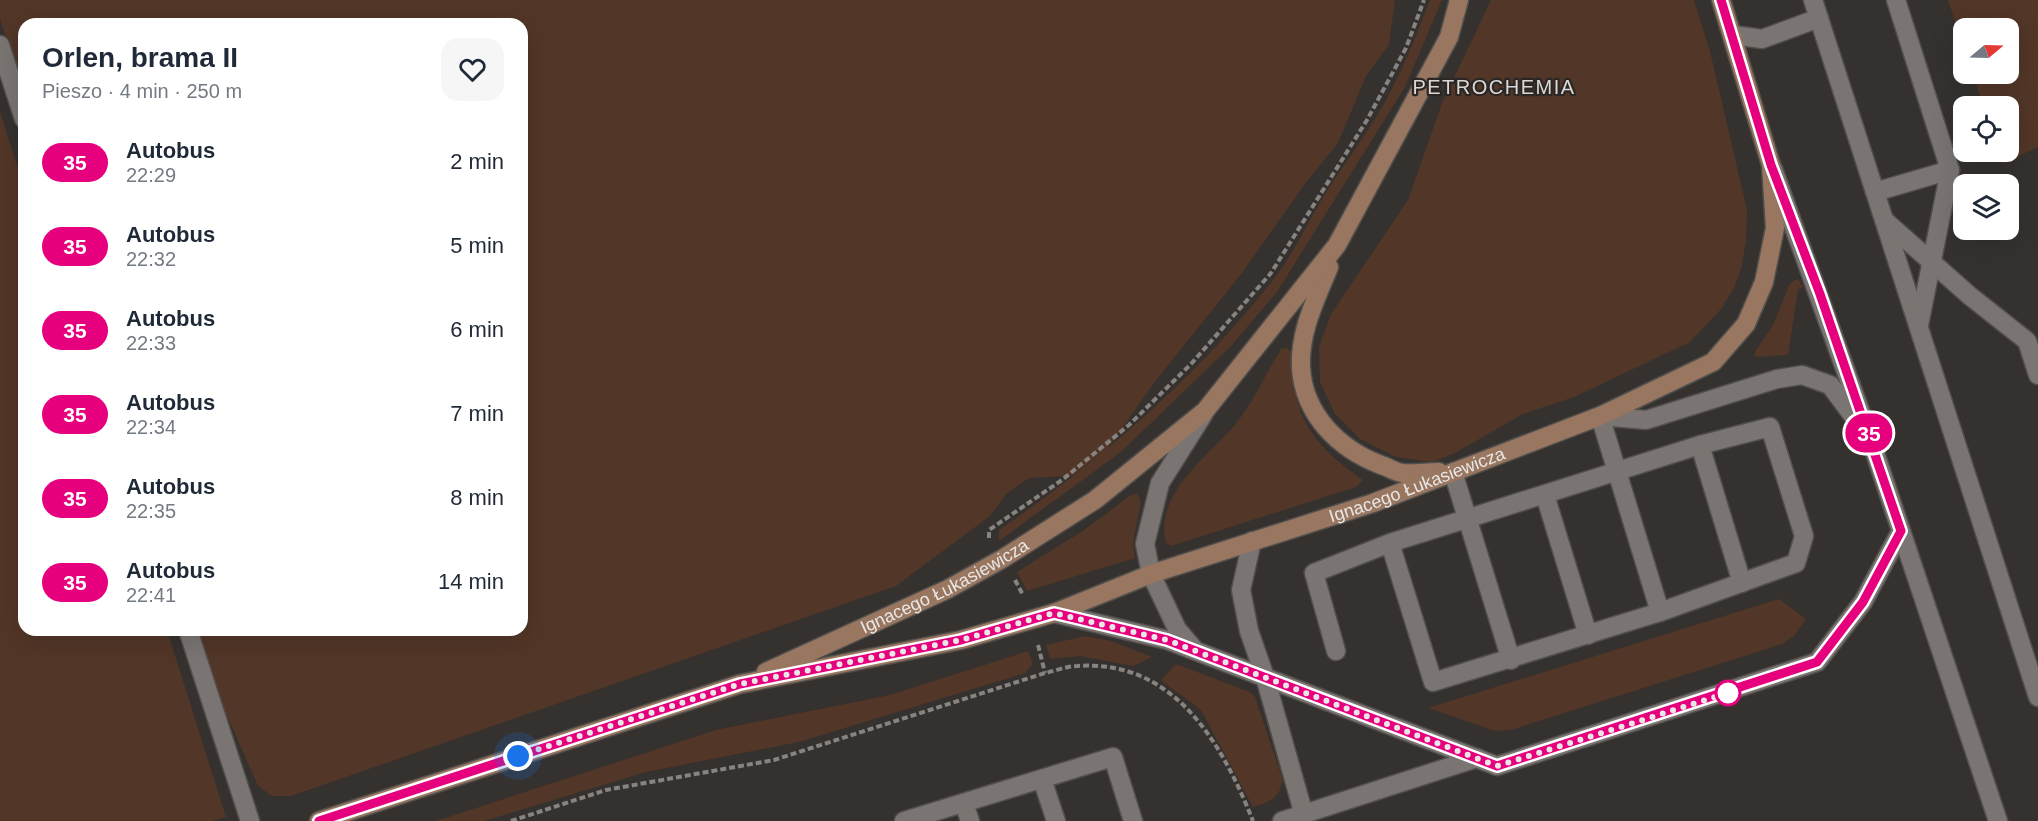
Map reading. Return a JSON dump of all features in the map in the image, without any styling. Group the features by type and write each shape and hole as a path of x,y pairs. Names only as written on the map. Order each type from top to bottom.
{"main road":[{"name":"Ignacego Łukasiewicza","path":"319,821 740,684 948,589 1002,559 1095,500 1205,411 1337,245 1449,37 1459,0"},
{"path":"1449,37 1470,0"},
{"name":"Ignacego Łukasiewicza","path":"740,684 961,640 1054,613 1151,574 1373,503 1600,416 1713,362 1746,324 1764,282 1775,228 1771,165 1721,0"},
{"path":"1337,245 1307,320 1301,367 1306,394 1320,422 1338,442 1359,457 1402,472 1453,471"}],"street":[{"path":"1814,0 2038,697"},
{"path":"1896,0 1950,170 1930,262 1919,328"},
{"path":"1733,35 1762,39 1819,18"},
{"path":"0,45 18,100"},
{"path":"1771,165 1871,441 1998,821"},
{"path":"1875,192 1950,170"},
{"path":"1884,220 1930,262 2033,339 2038,375"},
{"path":"1660,612 1600,416 1646,420 1777,379 1802,375 1830,385 1871,441"},
{"path":"1195,650 1177,628 1151,574 1145,544 1160,483 1205,411"},
{"path":"1336,651 1314,573 1390,543 1700,445 1770,428 1804,536 1796,563 1660,612 1511,660 1433,682 1390,543"},
{"path":"1700,445 1742,583"},
{"path":"1453,471 1511,660"},
{"path":"1545,495 1588,635"},
{"path":"1054,613 1167,640 1497,766 1817,662 1863,602 1901,531"},
{"path":"1252,541 1240,590 1249,631 1265,677 1304,815"},
{"path":"190,636 250,821"},
{"path":"904,821 1113,757 1133,821"},
{"path":"1282,821 1477,758"},
{"path":"1042,779 1056,821"},
{"path":"964,803 970,821"}],"path":[{"path":"1046,673 1021,589 989,538 989,530 1062,480 1129,425 1191,364 1270,273 1367,120 1407,48 1424,0"},
{"path":"511,821 606,790 774,760 1046,673 1077,666 1116,669 1148,680 1177,698 1194,714 1233,778 1253,821"}],"shaded area":[{"path":"0,0 1395,0 1389,44 1366,76 1338,143 1304,185 1242,273 1157,379 1108,448 1072,476 1029,478 1006,494 990,516 896,586 291,796 272,796 258,786 224,709 198,636 528,636 528,18 18,18 18,74 0,19"},
{"path":"1430,0 1442,0 1405,87 1277,292 1231,346 1121,452 999,541 999,530 1110,446 1179,384 1212,351 1273,280 1391,91"},
{"path":"1491,0 1694,0 1710,51 1747,210 1742,266 1734,288 1721,309 1690,342 1574,397 1523,414 1453,454 1432,462 1396,457 1360,439 1335,414 1320,382 1319,347 1331,314 1408,200 1442,103"},
{"path":"1948,0 2038,0 2038,147 2019,156 2019,96 1980,96 1976,84 2019,84 2019,18 1954,18"},
{"path":"0,112 18,168 18,636 169,636 226,817 212,821 0,821"},
{"path":"1798,279 1803,287 1798,290 1788,355 1755,357 1755,352 1773,325 1790,283"},
{"path":"1287,348 1292,352 1295,393 1308,427 1331,454 1363,480 1356,487 1171,546 1166,543 1164,525 1168,507 1176,491 1200,461 1238,421 1281,349"},
{"path":"1137,494 1141,502 1133,543 1135,558 1027,591 1017,572 1083,531 1131,495"},
{"path":"1779,599 1806,619 1795,635 1782,644 1514,729 1495,731 1428,708"},
{"path":"1085,636 1111,641 1152,657 1133,666 1080,656 1050,659 1046,645"},
{"path":"1028,651 1033,664 1025,673 799,742 646,772 484,821 436,821 716,730 890,695"},
{"path":"1176,664 1250,692 1255,697 1283,780 1282,786 1273,798 1253,807 1201,710 1161,680"}],"bus line":[{"name":"35","path":"319,821 740,684 961,640 1054,613 1167,640 1497,766 1817,662 1863,602 1901,531 1820,294 1771,165 1721,0"}],"district":[{"name":"PETROCHEMIA","path":"1494,87"}],"route":[{"path":"518,756 740,684 961,640 1054,613 1167,640 1497,766 1728,693"}]}
